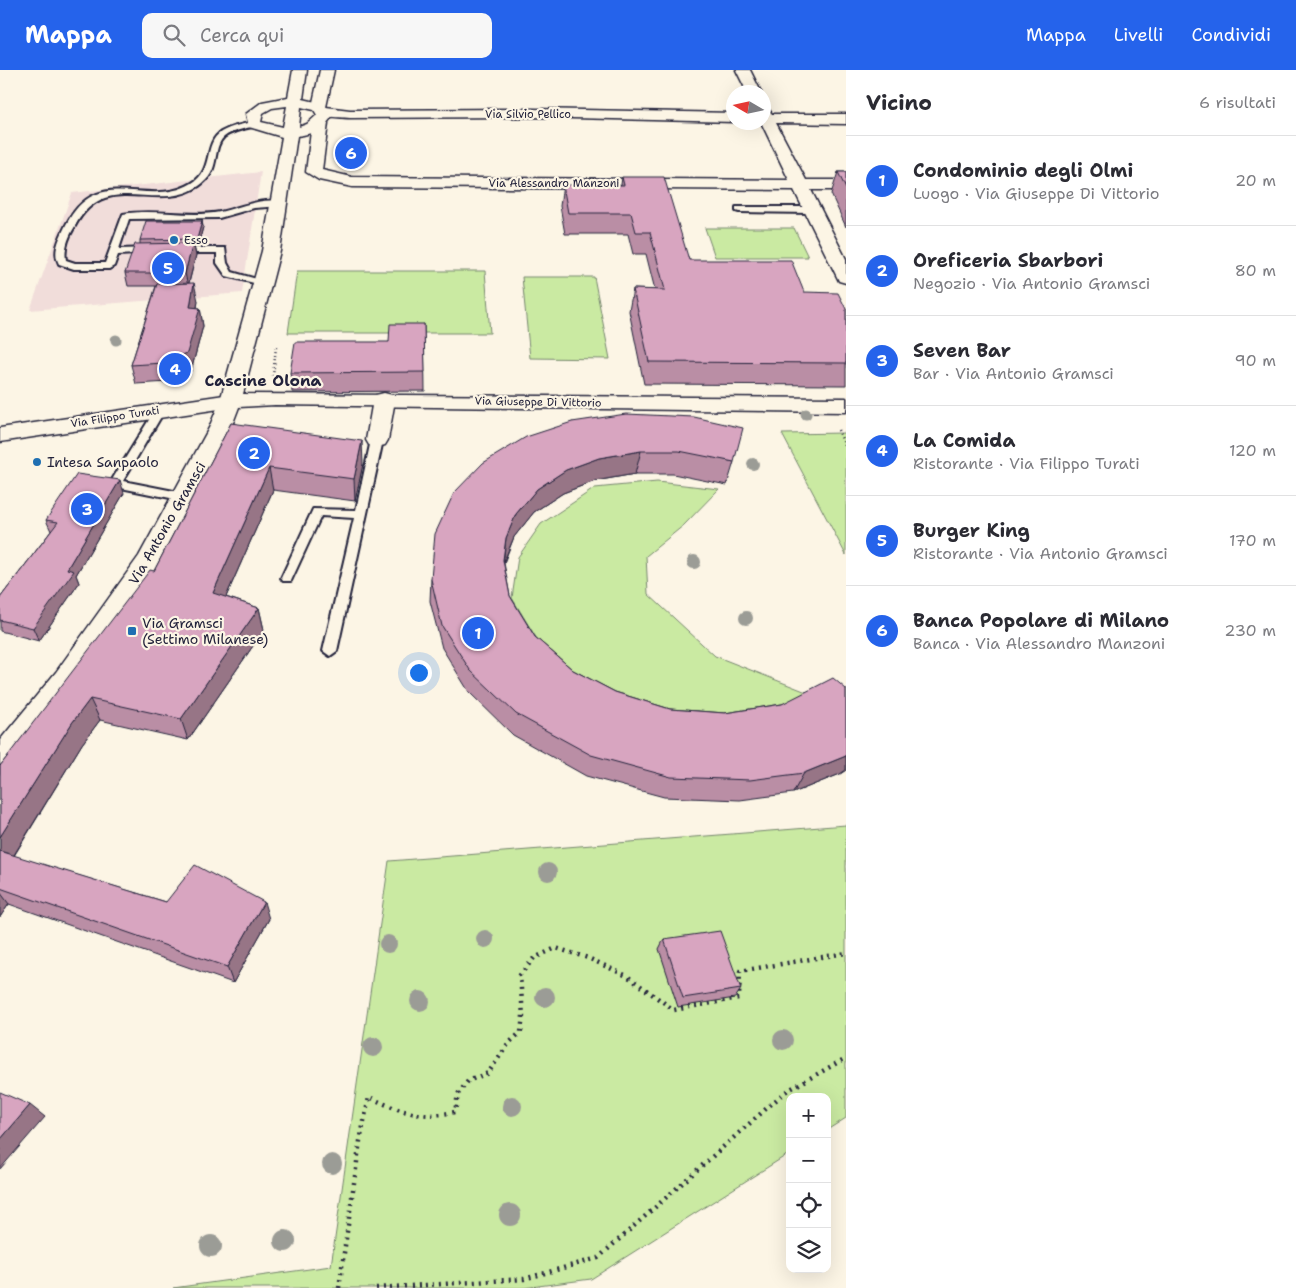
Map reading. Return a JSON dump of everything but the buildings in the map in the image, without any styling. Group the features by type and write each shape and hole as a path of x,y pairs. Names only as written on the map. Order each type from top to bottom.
{"street":[{"name":"Via Antonio Gramsci","path":"0,762 66,680 149,560 185,497 220,428 231,401 271,251 271,204 288,101 287,70"},
{"name":"Via Antonio Gramsci","path":"288,101 300,70"},
{"path":"288,101 257,110 253,114 254,124 283,132 310,128 321,114 327,70"},
{"path":"742,70 750,85"},
{"name":"Via Silvio Pellico","path":"288,101 321,114 532,113 726,118"},
{"name":"Via Alessandro Manzoni","path":"321,114 314,172 326,177 352,182 846,185"},
{"path":"771,116 846,119"},
{"path":"771,130 846,277"},
{"path":"377,440 384,400"},
{"name":"Via Giuseppe Di Vittorio","path":"231,401 384,400 846,405"},
{"name":"Via Filippo Turati","path":"0,435 231,401"}],"lane":[{"path":"254,124 223,134 218,140 212,168 207,176 192,187 180,191 128,192 100,195 83,204 73,216 59,254 62,262 74,266 109,266 126,216 219,215 271,204"},
{"path":"739,209 812,210"},
{"path":"114,252 222,250 222,263 229,274 262,282"},
{"path":"160,410 116,483 185,497"},
{"path":"330,651 377,440"},
{"path":"288,578 317,512 360,514"}],"path":[{"path":"836,425 846,448"},
{"path":"339,1288 360,1141 369,1097 417,1117 431,1118 456,1112 458,1094 468,1081 488,1073 509,1042 521,1032 523,1016 520,975 534,958 556,948 588,958 627,976 674,1010 739,998 740,971 846,952"},
{"path":"376,1288 524,1279 598,1258 785,1092 846,1058"}],"shaded area":[{"path":"261,172 242,293 30,310 72,193"}],"green space":[{"path":"705,228 794,228 808,257 715,257"},
{"path":"297,271 485,271 490,333 288,333"},
{"path":"522,277 594,277 610,359 530,358"},
{"path":"846,433 846,555 782,434"},
{"path":"657,482 719,489 684,525 646,556 648,594 715,656 809,693 768,717 718,722 597,695 543,649 512,598 518,557 541,524 595,488"},
{"path":"846,825 846,1118 831,1127 831,1093 786,1093 786,1156 591,1279 523,1288 173,1288 331,1266 389,861"}],"place":[{"name":"Banca Popolare di Milano","path":"351,153"},
{"name":"Esso","path":"174,240"},
{"name":"Burger King","path":"168,268"},
{"name":"La Comida","path":"175,369"},
{"name":"Oreficeria Sbarbori","path":"254,453"},
{"name":"Intesa Sanpaolo","path":"37,462"},
{"name":"Seven Bar","path":"87,509"},
{"name":"Via Gramsci (Settimo Milanese)","path":"132,631"},
{"name":"Condominio degli Olmi","path":"478,633"}],"district":[{"name":"Cascine Olona","path":"263,380"}]}
